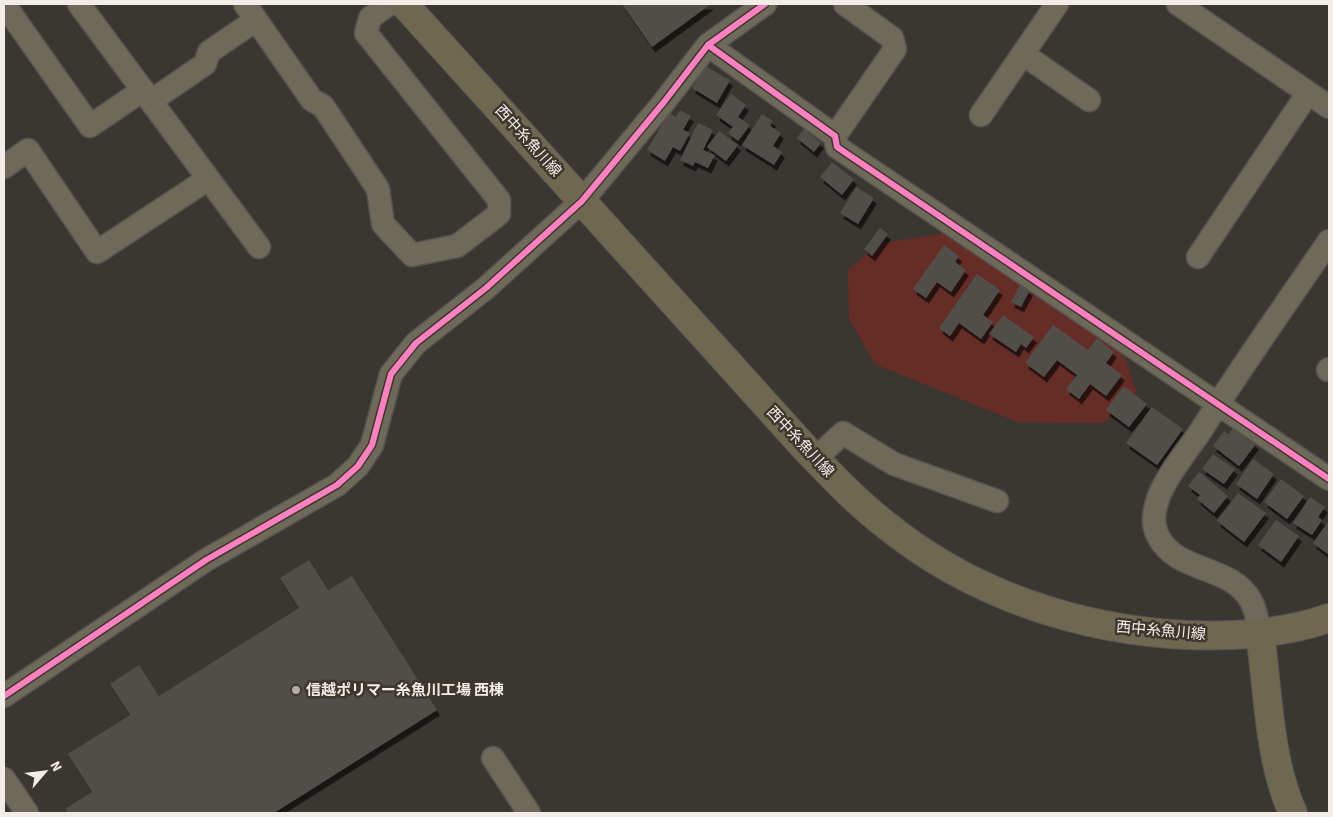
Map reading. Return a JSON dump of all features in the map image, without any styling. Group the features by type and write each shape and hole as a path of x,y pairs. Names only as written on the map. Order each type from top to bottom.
{"main road":[{"name":"西中糸魚川線","path":"404,4 815,459 856,500 888,527 957,572 1002,593 1051,612 1102,626 1181,634 1226,636 1260,633 1329,618"},
{"path":"1260,633 1275,749 1285,796 1293,813"}],"street":[{"path":"4,4 90,126 205,64 209,52 250,12 312,100 323,106 378,189 383,224 412,255 457,246 499,214 499,200 366,33 370,18 390,4"},
{"path":"79,4 259,247"},
{"path":"4,696 206,560 337,485 358,466 372,445 392,374 416,343 486,288 582,201 664,102 708,45 765,4"},
{"path":"835,136 895,50 892,38 845,4"},
{"path":"981,115 1057,4"},
{"path":"1178,4 1329,107"},
{"path":"708,45 835,136 837,147 1329,479"},
{"path":"1023,54 1089,100"},
{"path":"1198,257 1308,92"},
{"path":"4,167 28,150 98,252 208,179"},
{"path":"1260,633 1252,601 1242,588 1230,580 1179,559 1169,552 1158,536 1153,518 1160,495 1218,403 1326,254"},
{"path":"815,459 844,433 894,464 997,501"},
{"path":"493,758 528,813"},
{"path":"4,779 26,813"}],"shaded area":[{"path":"953,232 1100,330 1126,360 1137,394 1104,423 1017,422 875,364 849,319 848,270 878,244"}],"building":[{"path":"622,4 711,4 652,47"},
{"path":"705,66 730,80 717,103 692,88"},
{"path":"731,94 746,105 738,117 750,125 738,141 728,133 733,127 716,115"},
{"path":"680,110 691,116 683,130 690,133 680,151 673,147 665,161 647,150 669,113 676,117"},
{"path":"762,114 773,121 770,126 781,133 773,146 782,152 774,165 742,145"},
{"path":"698,123 713,130 703,150 715,155 708,168 695,162 693,166 680,160"},
{"path":"804,129 821,143 814,152 797,138"},
{"path":"719,131 738,145 726,161 707,147"},
{"path":"832,162 854,179 842,195 820,177"},
{"path":"856,187 874,198 858,224 840,213"},
{"path":"880,228 888,234 872,256 864,249"},
{"path":"944,245 959,256 955,262 966,270 951,292 937,282 926,298 913,289"},
{"path":"977,274 1000,290 983,315 993,322 981,339 959,323 950,336 939,328"},
{"path":"1020,285 1030,290 1021,307 1011,302"},
{"path":"1003,315 1034,337 1026,348 1021,344 1016,352 989,334"},
{"path":"1053,325 1088,350 1097,338 1114,352 1106,363 1122,375 1106,396 1090,384 1079,399 1066,389 1077,375 1057,360 1044,377 1025,363"},
{"path":"1124,386 1147,404 1129,427 1106,410"},
{"path":"1152,407 1183,429 1157,465 1126,443"},
{"path":"1234,427 1256,444 1239,466 1213,446 1224,431 1229,434"},
{"path":"1213,454 1235,469 1224,484 1202,469"},
{"path":"1253,459 1274,474 1257,499 1236,484"},
{"path":"1199,472 1228,496 1214,513 1197,499 1200,495 1188,486"},
{"path":"1281,479 1304,496 1287,519 1264,502"},
{"path":"1238,493 1266,513 1244,542 1217,521"},
{"path":"1310,497 1325,507 1318,517 1322,520 1312,535 1293,523"},
{"path":"1276,520 1299,536 1281,562 1258,545"},
{"path":"1329,521 1329,555 1313,543"},
{"name":"信越ポリマー糸魚川工場 西棟","path":"309,560 328,590 352,576 437,710 274,813 68,813 65,809 92,792 68,754 130,715 110,684 139,665 159,696 299,608 280,578"}],"cycle path":[{"path":"4,696 206,560 337,485 358,466 372,445 391,374 416,343 486,288 582,201 664,102 708,45 765,4"},
{"path":"708,45 835,136 837,147 1329,479"}],"place":[{"name":"信越ポリマー糸魚川工場 西棟","path":"296,690"}]}
